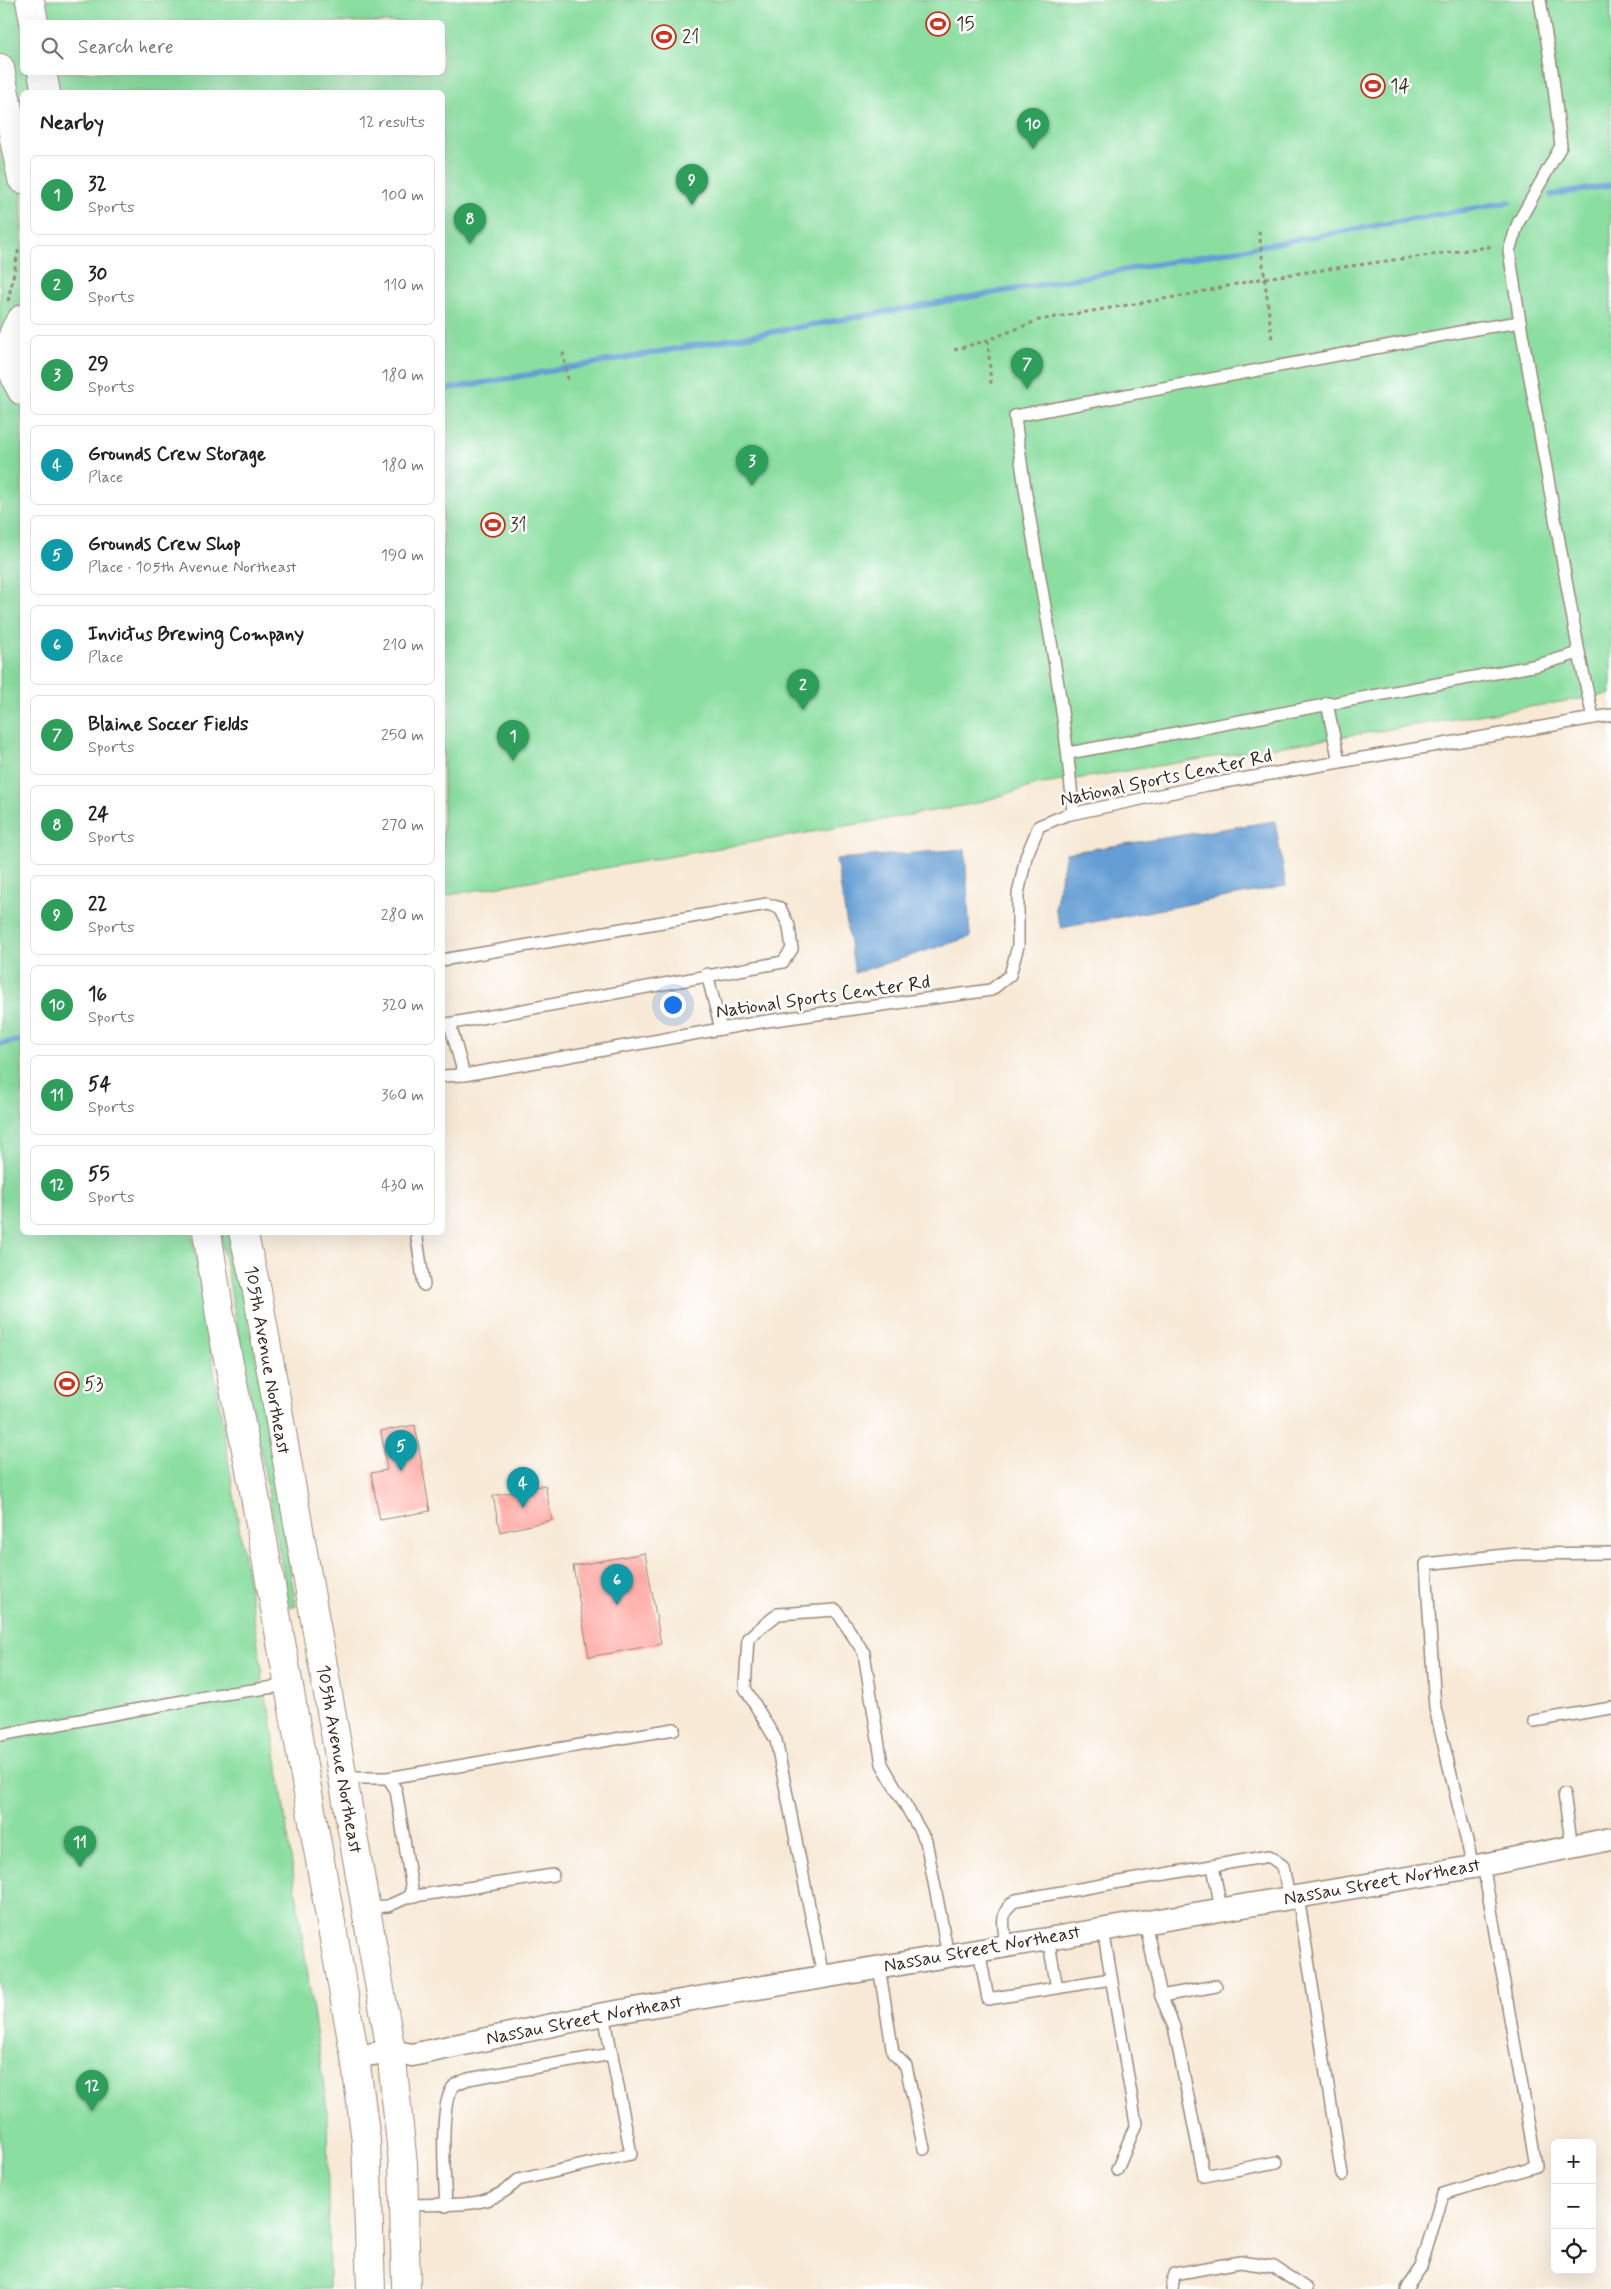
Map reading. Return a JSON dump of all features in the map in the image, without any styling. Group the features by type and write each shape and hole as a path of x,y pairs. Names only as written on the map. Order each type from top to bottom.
{"street":[{"path":"30,0 34,20"},
{"path":"0,68 20,168"},
{"path":"43,75 46,90"},
{"path":"14,322 11,358 16,390"},
{"name":"105th Avenue Northeast","path":"207,1235 222,1328 289,1685 355,2057 366,2141 372,2289"},
{"name":"105th Avenue Northeast","path":"244,1235 257,1291 391,2051 400,2121 406,2206 406,2289"},
{"name":"Nassau Street Northeast","path":"355,2057 391,2051 412,2055 604,2014 1478,1865 1611,1839"}],"lane":[{"path":"1540,0 1552,71 1560,146 1518,223 1509,251 1579,653 1593,718"},
{"path":"1073,813 1069,754 1021,470 1015,416 1520,322"},
{"path":"1069,754 1327,703 1538,665 1579,653"},
{"path":"1327,703 1339,762"},
{"name":"National Sports Center Rd","path":"445,1076 464,1075 721,1029 991,990 1010,975 1018,946 1018,894 1026,857 1040,826 1073,813 1207,785 1611,714"},
{"path":"445,959 767,904 780,908 789,926 792,949 783,962 707,974 446,1024 464,1075"},
{"path":"707,974 721,1029"},
{"path":"416,1235 424,1285"},
{"path":"1406,2289 1421,2267 1442,2194 1536,2166 1478,1865 1435,1708 1426,1564 1514,1554 1611,1553"},
{"path":"823,1976 776,1740 745,1688 748,1638 778,1614 836,1610 864,1653 882,1764 926,1841 948,1955"},
{"path":"0,1735 216,1695 289,1685"},
{"path":"1534,1721 1611,1708"},
{"path":"342,1778 388,1778 674,1729"},
{"path":"388,1778 396,1790 412,1889 408,1897"},
{"path":"1564,1794 1572,1847"},
{"path":"1006,1945 1003,1916 1007,1907 1016,1900 1269,1856 1277,1860 1283,1866 1293,1897 1342,2175"},
{"path":"1213,1866 1221,1909"},
{"path":"365,1906 388,1906 408,1897 553,1875"},
{"path":"1145,1922 1161,1996 1174,2027 1204,2176 1277,2162"},
{"path":"1103,1929 1136,2124 1117,2170"},
{"path":"1048,1938 1057,1988"},
{"path":"979,1950 988,1999 1111,1979"},
{"path":"879,1967 893,2052 906,2066 924,2149"},
{"path":"1161,1996 1216,1986"},
{"path":"406,2206 427,2203 446,2206 492,2199 507,2191 518,2180 631,2154 604,2014"},
{"path":"446,2206 444,2124 446,2102 453,2086 468,2079 612,2054"},
{"path":"1172,2289 1174,2274 1240,2262 1274,2267 1307,2289"}],"path":[{"path":"1259,231 1261,262 1272,339"},
{"path":"954,350 988,340 1039,320 1187,295 1264,278 1496,246"},
{"path":"14,322 12,289 19,248"},
{"path":"988,340 991,386"},
{"path":"563,352 568,382"}],"green space":[{"path":"0,0 1611,0 1611,694 1037,785 973,804 445,896 445,90 20,90 20,1235 192,1235 262,1670 261,1688 270,1711 327,2109 329,2289 0,2289"},
{"path":"220,1235 229,1235 254,1348 296,1606 290,1608"}],"water":[{"path":"1275,821 1286,886 1061,928 1055,908 1066,853"},
{"path":"965,849 970,937 855,973 836,859"}],"building":[{"path":"415,1425 430,1511 380,1520 371,1473 387,1470 381,1431"},
{"path":"545,1485 552,1520 500,1532 493,1496"},
{"path":"645,1553 661,1644 589,1657 573,1566"}],"waterway":[{"path":"1551,195 1611,185"},
{"path":"445,389 1510,202"},
{"path":"0,1044 20,1040"}],"place":[{"name":"15","path":"938,24"},
{"name":"21","path":"664,37"},
{"name":"14","path":"1373,86"},
{"name":"16","path":"1033,149"},
{"name":"22","path":"692,205"},
{"name":"24","path":"470,244"},
{"name":"Blaine Soccer Fields","path":"1027,389"},
{"name":"29","path":"752,486"},
{"name":"31","path":"493,525"},
{"name":"30","path":"803,710"},
{"name":"32","path":"513,761"},
{"name":"53","path":"67,1384"},
{"name":"Grounds Crew Shop","path":"401,1471"},
{"name":"Grounds Crew Storage","path":"523,1508"},
{"name":"Invictus Brewing Company","path":"617,1605"},
{"name":"54","path":"80,1867"},
{"name":"55","path":"92,2111"}]}
